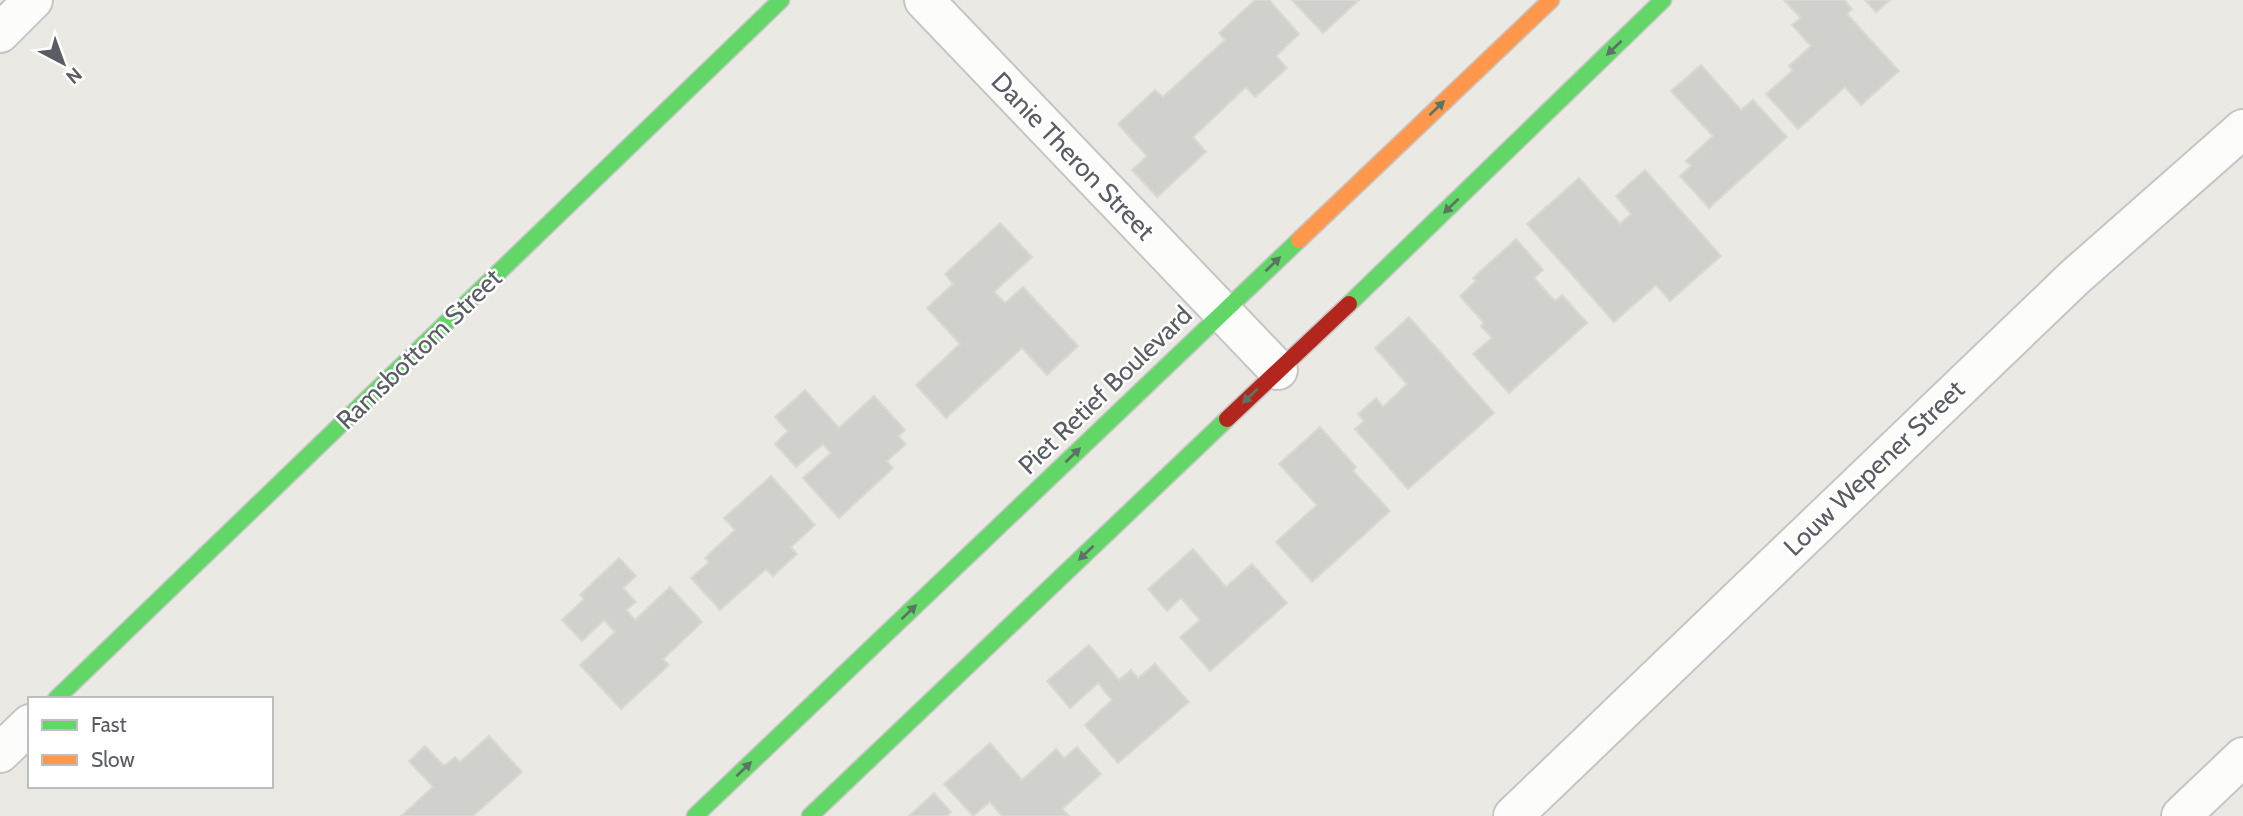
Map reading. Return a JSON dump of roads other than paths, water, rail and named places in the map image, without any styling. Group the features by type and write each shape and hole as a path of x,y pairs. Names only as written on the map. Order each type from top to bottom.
{"street":[{"path":"0,33 33,0"},
{"name":"Ramsbottom Street","path":"58,697 781,0"},
{"name":"Danie Theron Street","path":"924,0 1278,370"},
{"name":"Piet Retief Boulevard","path":"695,816 1551,0"},
{"path":"810,816 1663,0"},
{"name":"Louw Wepener Street","path":"1513,816 2075,277 2243,129"},
{"path":"0,752 28,726"},
{"path":"2181,816 2243,757"}]}
